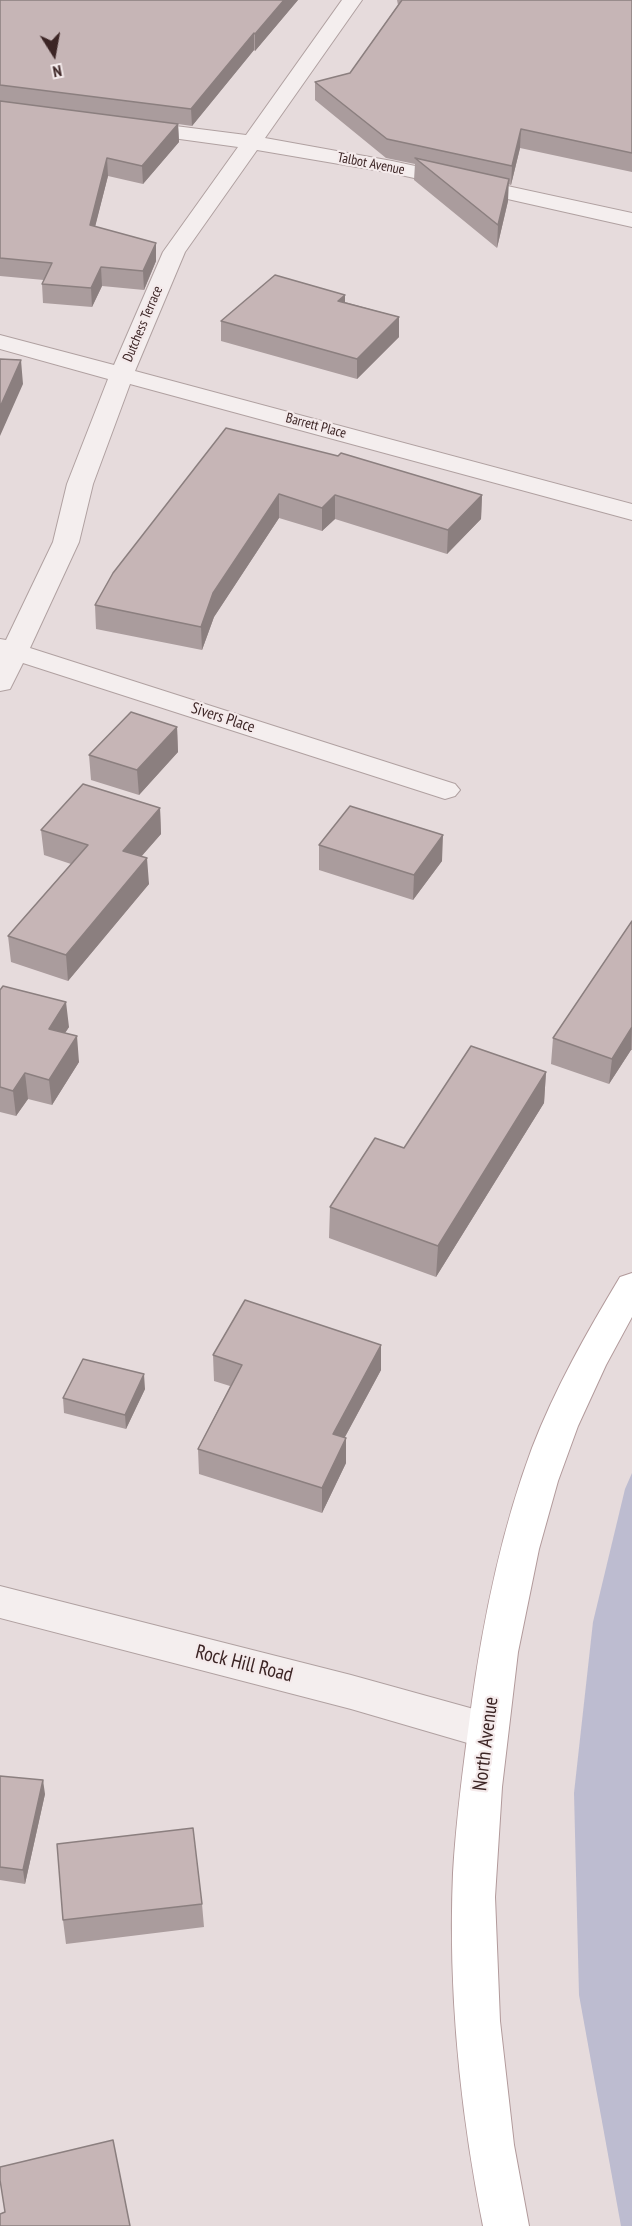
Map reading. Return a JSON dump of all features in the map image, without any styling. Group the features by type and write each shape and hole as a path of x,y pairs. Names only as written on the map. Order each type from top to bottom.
{"main road":[{"name":"North Avenue","path":"506,2226 487,2113 476,1997 474,1895 478,1811 497,1653 529,1515 548,1458 576,1388 632,1286"}],"street":[{"name":"Dutchess Terrace","path":"0,683 8,649 66,542 80,484 122,374 174,252 352,0"},
{"name":"Talbot Avenue","path":"113,124 250,142 392,167 632,220"},
{"name":"Barrett Place","path":"0,342 632,512"},
{"name":"Sivers Place","path":"8,649 445,790"},
{"name":"Rock Hill Road","path":"0,1602 351,1692 488,1731"}],"shaded area":[{"path":"632,1473 632,2226 621,2226 579,1995 574,1793 593,1622 625,1489"}],"building":[{"path":"0,0 284,0 191,109 0,85"},
{"path":"402,0 632,0 632,153 521,129 512,166 387,139 315,82 350,73"},
{"path":"0,101 178,124 142,166 107,158 90,225 156,243 143,271 101,267 91,288 42,284 52,263 0,258"},
{"path":"415,158 509,179 498,225"},
{"path":"275,275 345,295 338,301 399,317 357,359 221,321"},
{"path":"0,359 21,360 0,407"},
{"path":"226,428 338,456 341,453 482,495 448,530 335,495 322,508 279,494 213,593 201,627 95,605 113,573"},
{"path":"131,712 177,727 137,770 89,755"},
{"path":"83,784 160,808 123,851 147,858 66,955 8,936 88,845 41,830"},
{"path":"350,806 443,835 414,875 319,845"},
{"path":"632,921 632,1027 612,1059 553,1038"},
{"path":"3,986 66,1002 49,1029 77,1036 49,1080 25,1073 13,1091 0,1087 0,990"},
{"path":"471,1046 546,1072 438,1246 330,1207 375,1138 404,1148"},
{"path":"245,1300 381,1345 333,1434 346,1438 322,1488 198,1449 242,1365 213,1355"},
{"path":"83,1359 144,1374 125,1415 63,1398"},
{"path":"0,1776 43,1780 23,1870 0,1867"},
{"path":"193,1828 202,1904 63,1920 57,1844"},
{"path":"113,2140 130,2226 0,2226 0,2214 5,2212 0,2167"}]}
